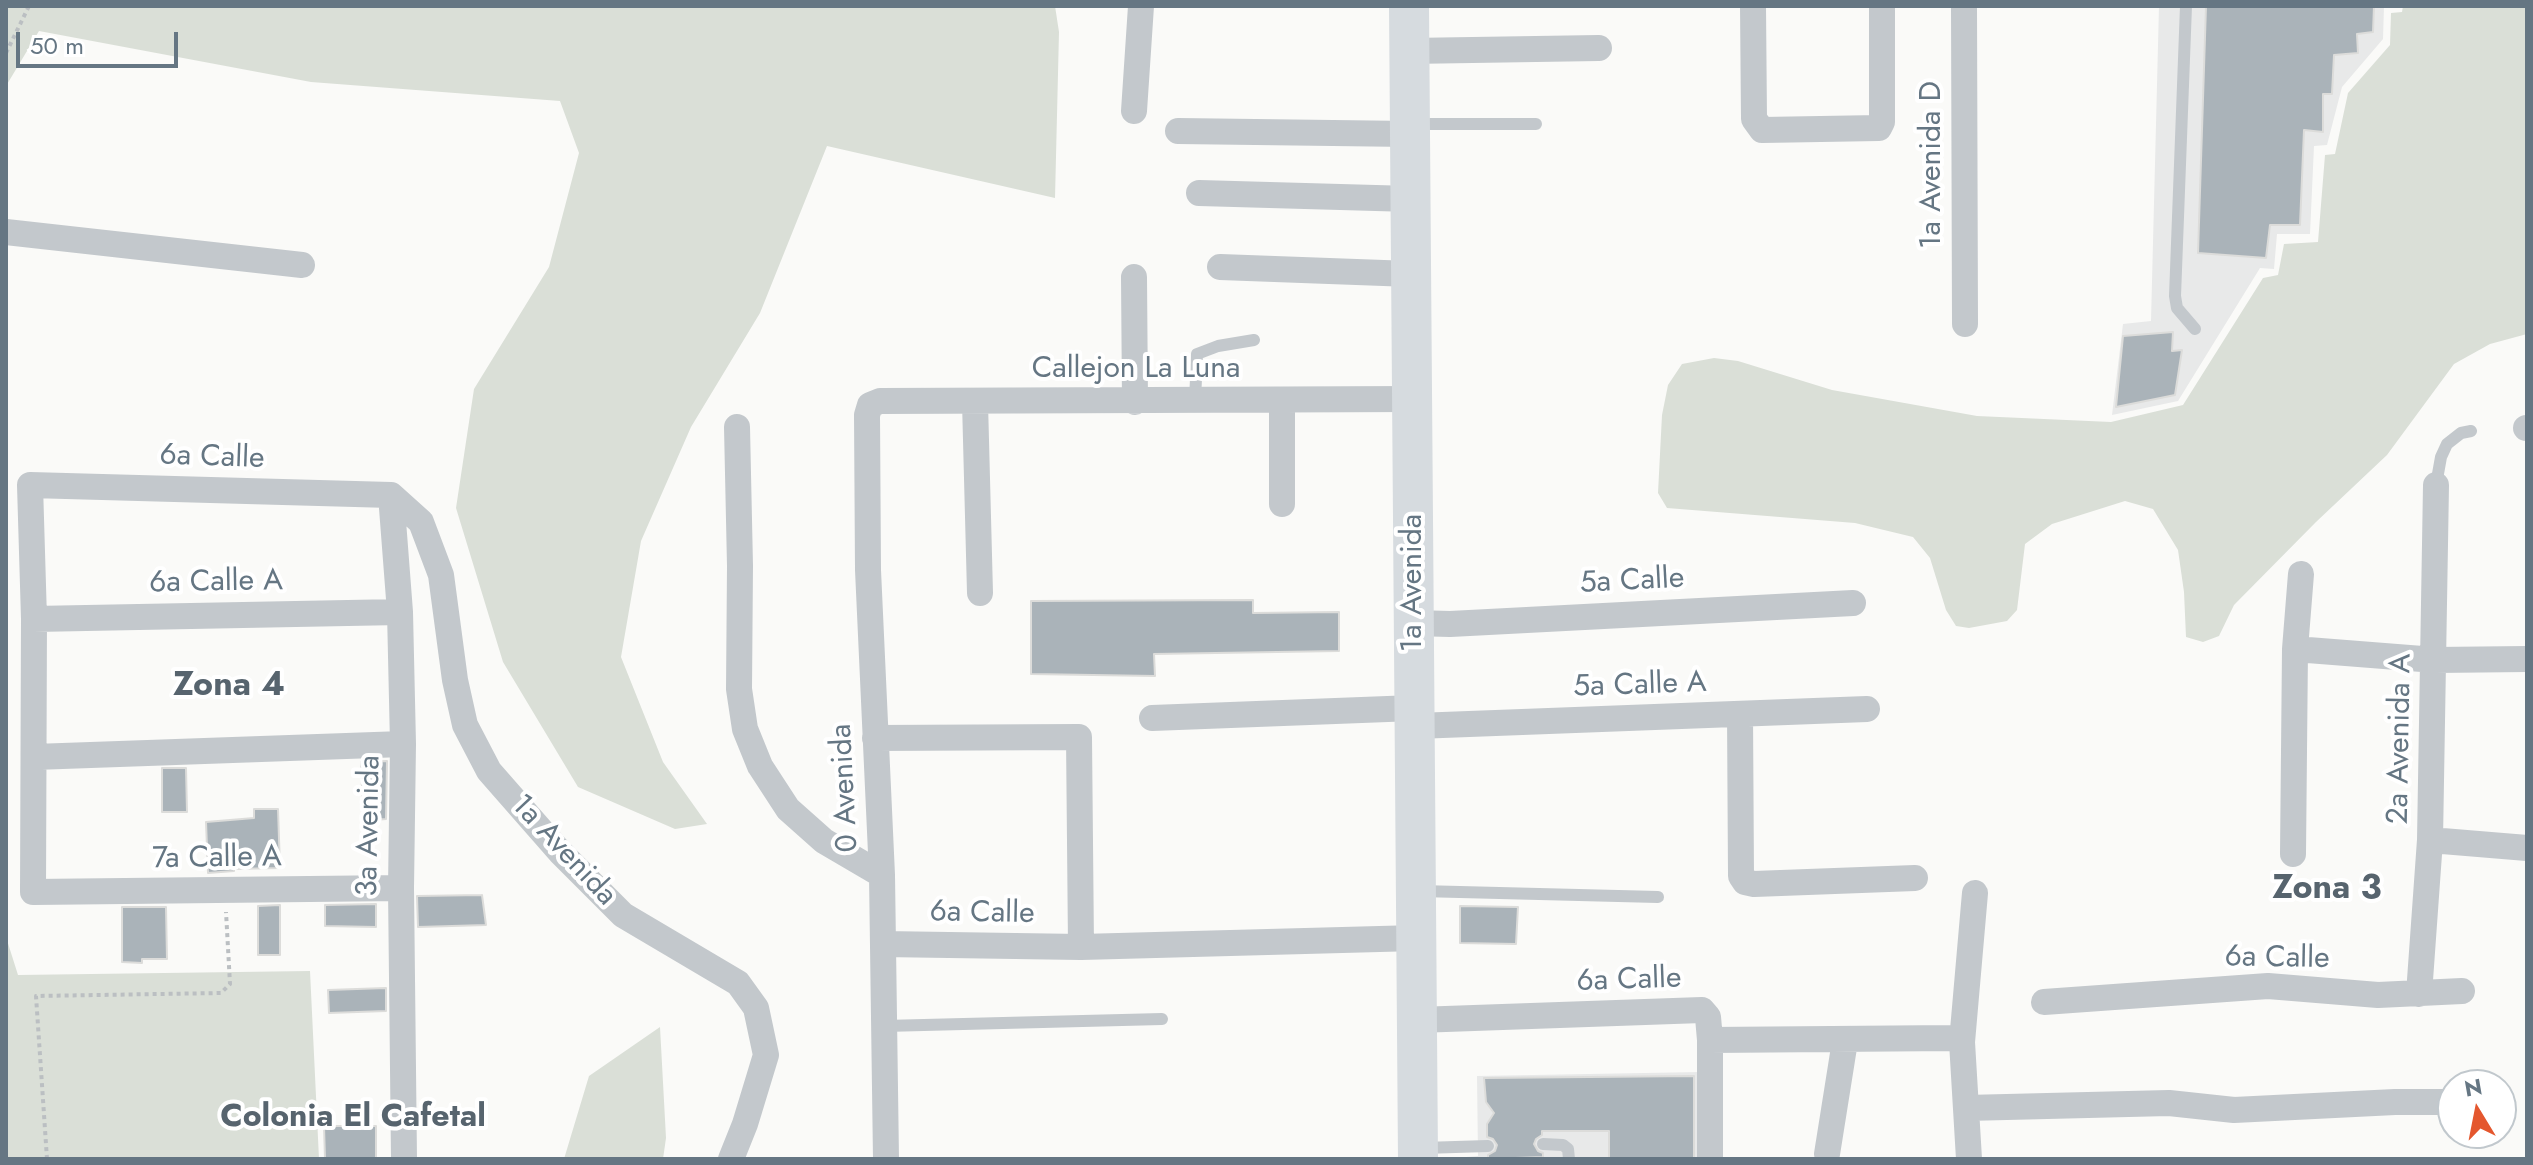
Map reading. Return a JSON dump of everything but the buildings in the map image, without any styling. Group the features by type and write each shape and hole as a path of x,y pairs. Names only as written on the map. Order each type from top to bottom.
{"main road":[{"name":"1a Avenida","path":"1409,6 1418,1154"}],"street":[{"path":"1134,111 1141,6"},
{"path":"1753,6 1756,125 1762,130 1879,128 1882,122 1882,6"},
{"name":"1a Avenida D","path":"1964,6 1965,324"},
{"path":"1409,51 1599,48"},
{"path":"1178,131 1410,129"},
{"path":"1199,193 1411,199"},
{"path":"6,232 302,265"},
{"path":"1220,267 1411,274"},
{"path":"1134,277 1135,402"},
{"name":"Callejon La Luna","path":"867,415 870,405 880,401 1414,399"},
{"path":"1282,401 1282,504"},
{"path":"975,402 980,593"},
{"name":"0 Avenida","path":"867,415 868,570 882,875 886,1159"},
{"path":"737,427 739,689 745,729 760,766 788,809 824,841 882,875"},
{"name":"6a Calle","path":"34,619 30,485 391,495"},
{"name":"2a Avenida A","path":"2419,994 2430,840 2436,485"},
{"name":"3a Avenida","path":"391,495 400,612 403,744 404,1159"},
{"name":"1a Avenida","path":"391,495 421,522 441,575 455,680 465,725 489,771 560,852 623,915 738,983 756,1008 766,1055 731,1159"},
{"path":"2293,854 2295,649 2301,574"},
{"name":"5a Calle","path":"1414,623 1450,624 1853,603"},
{"name":"6a Calle A","path":"34,619 400,612"},
{"path":"34,619 34,757 403,744"},
{"path":"2295,649 2435,660 2527,659"},
{"name":"5a Calle A","path":"1415,717 1740,714 1867,709"},
{"path":"1740,714 1741,876 1745,882 1915,878"},
{"path":"1152,718 1415,717"},
{"path":"875,738 1079,737 1081,947"},
{"name":"7a Calle A","path":"34,757 33,892 401,888"},
{"path":"2430,840 2527,848"},
{"path":"1969,1159 1962,1042 1975,893"},
{"name":"6a Calle","path":"883,944 1081,947 1417,938"},
{"name":"6a Calle","path":"2044,1002 2268,986 2378,995 2462,991"},
{"name":"6a Calle","path":"1417,1020 1702,1010 1708,1017 1710,1040"},
{"path":"1710,1159 1710,1040 1953,1038 1962,1042"},
{"path":"1827,1154 1845,1041"},
{"path":"1966,1108 2169,1103 2234,1110 2437,1102"}],"lane":[{"path":"2186,6 2175,296 2177,308 2195,329"},
{"path":"1410,129 1536,124"},
{"path":"1195,402 1197,354 1218,346 1254,340"},
{"path":"2436,485 2441,457 2447,444 2461,433 2471,431"},
{"path":"1416,891 1658,897"},
{"path":"884,1026 1162,1019"},
{"path":"1543,1144 1563,1145 1568,1149 1569,1159"},
{"path":"1418,1154 1488,1146"}],"path":[{"path":"6,53 29,6"},
{"path":"47,1159 36,996 221,993 230,984 225,891"}],"shaded area":[{"path":"6,6 1055,6 1059,32 1055,198 827,146 760,313 691,427 641,541 621,657 663,762 707,824 675,829 578,787 503,662 456,508 474,389 549,267 579,153 560,101 311,82 39,31 6,86"},
{"path":"2159,6 2384,6 2383,39 2342,87 2327,145 2314,146 2310,234 2277,234 2274,269 2260,268 2178,401 2112,415 2123,324 2151,321"},
{"path":"2403,6 2527,6 2527,334 2490,344 2454,364 2387,455 2234,605 2219,636 2203,642 2186,637 2178,550 2153,509 2125,501 2052,524 2025,544 2017,610 2007,621 1969,628 1956,626 1946,610 1930,558 1913,537 1855,523 1667,508 1658,493 1662,415 1668,385 1682,364 1714,358 1738,361 1832,390 1977,416 2111,422 2183,405 2263,278 2278,275 2284,244 2318,242 2325,155 2335,154 2348,93 2390,45 2391,13 2402,12"},
{"path":"6,937 18,975 310,971 319,1159 6,1159"},
{"path":"660,1027 666,1138 663,1159 564,1159 589,1076"},
{"path":"1700,1072 1701,1159 1442,1159 1478,1156 1477,1076"}],"district":[{"name":"Zona 4","path":"229,687"},
{"name":"Zona 3","path":"2327,890"},
{"name":"Colonia El Cafetal","path":"353,1118"}]}
